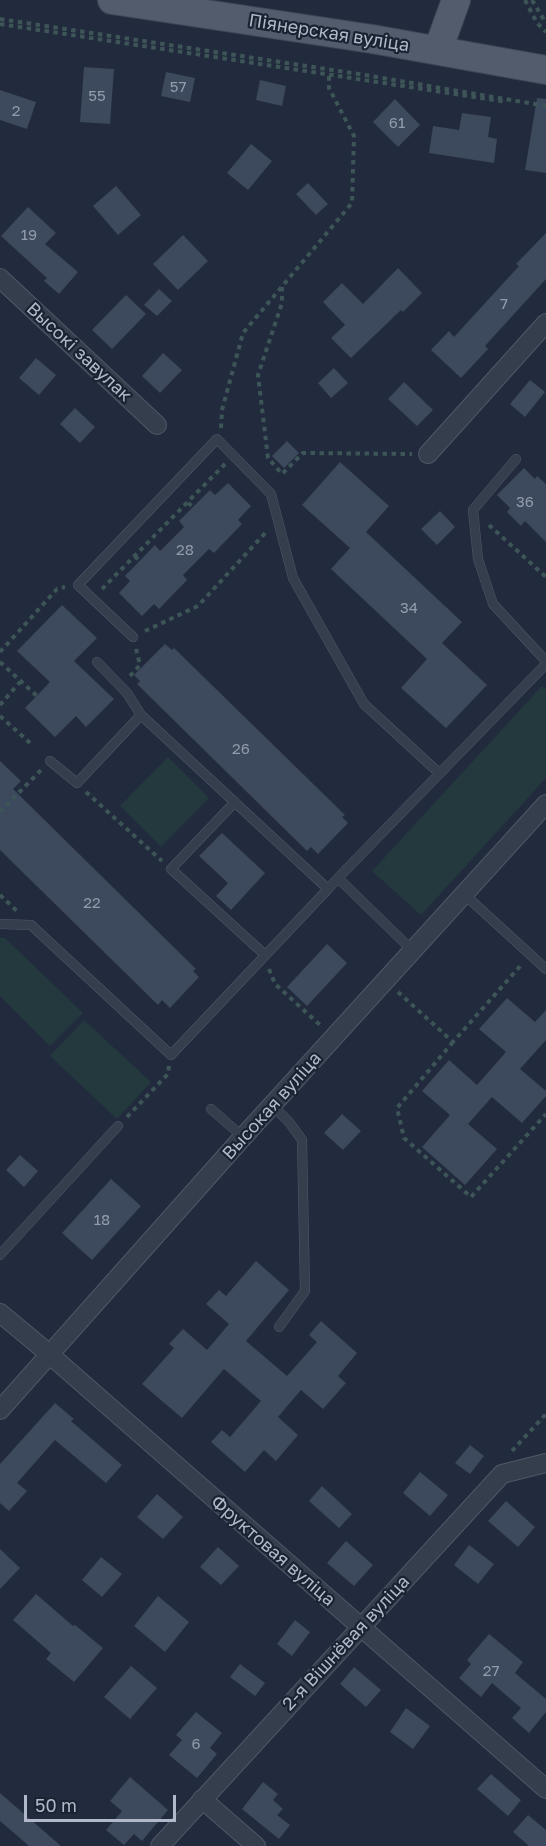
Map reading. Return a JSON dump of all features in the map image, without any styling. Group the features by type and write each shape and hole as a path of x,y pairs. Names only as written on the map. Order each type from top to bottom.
{"main road":[{"name":"Піянерская вуліца","path":"112,0 438,50 546,70"},
{"path":"438,50 456,0"}],"street":[{"name":"Высокі завулак","path":"0,278 157,425"},
{"path":"428,454 546,323"},
{"name":"Высокая вуліца","path":"0,1410 243,1137 546,804"},
{"name":"Фруктовая вуліца","path":"0,1313 50,1354 546,1789"},
{"path":"502,1474 546,1463"},
{"name":"2-я Вішнёвая вуліца","path":"160,1846 502,1474"},
{"path":"202,1799 256,1846"}],"lane":[{"path":"133,637 78,585 217,439 272,494 293,578 364,704 439,773"},
{"path":"0,924 31,925 171,1055 264,954 546,663 493,604 478,559 473,510 516,459"},
{"path":"97,662 127,693 141,715 328,889"},
{"path":"50,761 77,783 141,715"},
{"path":"235,802 171,869 264,954"},
{"path":"338,878 413,951"},
{"path":"464,894 546,969"},
{"path":"272,1106 289,1122 302,1140 305,1291 279,1327"},
{"path":"211,1109 243,1137"},
{"path":"0,1255 118,1126"}],"path":[{"path":"525,0 537,23 546,32"},
{"path":"532,0 546,23"},
{"path":"0,19 365,75 546,107"},
{"path":"0,24 546,107"},
{"path":"217,439 222,424 222,410 243,333 352,202 354,136 329,88 329,75"},
{"path":"282,287 282,303 258,375 268,458 282,474 303,453 428,454"},
{"path":"93,598 226,464 252,474 268,458"},
{"path":"188,503 192,507"},
{"path":"473,510 546,577"},
{"path":"127,693 127,679 140,665 133,637 198,606 278,519"},
{"path":"135,556 139,561"},
{"path":"0,652 57,589 78,585"},
{"path":"0,662 37,696"},
{"path":"0,705 20,682"},
{"path":"0,716 30,743"},
{"path":"0,812 50,761"},
{"path":"77,783 171,869"},
{"path":"264,954 275,984 320,1026"},
{"path":"530,956 397,1108 404,1138 471,1197 546,1114"},
{"path":"393,988 453,1042"},
{"path":"118,1126 168,1074 171,1055"},
{"path":"502,1474 508,1455 546,1414"}],"green space":[{"path":"542,686 546,689 546,778 421,915 372,871"},
{"path":"168,757 209,798 161,847 120,806"},
{"path":"0,937 5,938 83,1013 50,1046 0,996"},
{"path":"84,1020 151,1082 117,1119 50,1056"}],"building":[{"path":"84,67 114,69 110,124 80,122"},
{"path":"166,72 195,78 190,102 161,96"},
{"path":"260,80 286,86 282,106 256,100"},
{"path":"0,90 36,102 27,129 0,120"},
{"path":"537,98 546,99 546,173 525,170"},
{"path":"395,99 420,125 398,147 373,122"},
{"path":"462,113 491,117 488,137 497,139 494,163 429,153 433,126 459,130"},
{"path":"251,144 272,161 248,190 227,173"},
{"path":"308,183 328,204 316,215 296,194"},
{"path":"116,186 141,215 118,235 93,206"},
{"path":"28,207 56,233 45,244 78,272 59,294 44,281 47,278 1,236"},
{"path":"546,233 546,279 485,346 488,349 461,378 431,350 449,331 454,337 519,266 516,264"},
{"path":"183,235 208,261 178,290 153,264"},
{"path":"398,268 422,293 351,358 331,338 345,325 323,302 342,283 363,304"},
{"path":"159,289 172,301 157,316 144,305"},
{"path":"126,295 146,314 112,349 92,330"},
{"path":"163,353 182,370 160,393 142,376"},
{"path":"36,358 56,375 39,395 19,378"},
{"path":"334,368 348,383 331,398 318,383"},
{"path":"530,380 545,392 525,417 510,404"},
{"path":"404,382 433,410 417,426 388,399"},
{"path":"75,408 95,427 80,443 60,424"},
{"path":"287,441 299,453 284,468 272,456"},
{"path":"340,462 389,506 366,532 462,622 442,643 487,685 446,728 401,688 427,659 331,569 350,548 302,505"},
{"path":"524,468 535,479 537,476 546,484 546,542 525,521 521,526 507,512 510,508 497,495"},
{"path":"228,483 251,506 238,520 242,524 214,553 209,549 183,575 187,580 159,609 154,604 142,616 119,593 130,581 125,576 155,545 160,551 184,527 179,521 210,490 215,495"},
{"path":"440,511 455,527 437,545 421,529"},
{"path":"62,605 97,638 74,661 114,699 86,727 76,716 55,737 25,708 50,682 17,651"},
{"path":"165,644 172,650 174,648 345,815 342,817 348,823 318,854 311,847 307,851 137,684 140,681 134,675"},
{"path":"0,761 21,781 13,789 196,969 193,971 199,977 170,1008 162,1000 158,1005 0,850"},
{"path":"222,833 265,873 231,910 216,896 228,883 199,856"},
{"path":"327,944 347,963 307,1006 287,987"},
{"path":"507,998 535,1022 546,1010 546,1040 520,1069 546,1091 546,1096 522,1123 492,1097 468,1124 497,1149 465,1185 422,1147 450,1115 422,1091 449,1060 477,1085 506,1052 479,1029"},
{"path":"342,1114 361,1131 343,1150 324,1133"},
{"path":"20,1155 38,1171 24,1187 6,1170"},
{"path":"111,1179 141,1206 92,1260 62,1233"},
{"path":"256,1261 289,1290 246,1341 287,1376 317,1342 309,1335 321,1321 357,1353 338,1376 346,1383 323,1409 301,1390 278,1417 298,1435 276,1461 264,1450 245,1472 211,1442 222,1430 230,1437 261,1401 224,1369 182,1418 142,1384 174,1348 169,1344 183,1329 207,1350 229,1324 206,1304 219,1290 226,1296"},
{"path":"55,1403 74,1419 71,1421 122,1465 106,1483 55,1440 17,1483 27,1491 9,1511 0,1503 0,1464"},
{"path":"470,1445 484,1456 470,1474 455,1463"},
{"path":"420,1472 448,1495 430,1516 403,1493"},
{"path":"322,1486 352,1514 339,1528 309,1501"},
{"path":"157,1494 183,1517 163,1539 137,1517"},
{"path":"506,1501 535,1527 518,1547 488,1521"},
{"path":"346,1541 373,1565 354,1586 327,1563"},
{"path":"469,1545 494,1564 478,1584 454,1565"},
{"path":"218,1547 239,1566 221,1585 200,1567"},
{"path":"0,1549 20,1568 0,1589"},
{"path":"101,1557 122,1574 102,1597 82,1580"},
{"path":"36,1594 103,1648 74,1682 46,1659 51,1653 13,1620"},
{"path":"158,1596 189,1622 165,1652 134,1626"},
{"path":"295,1620 310,1632 292,1656 277,1644"},
{"path":"489,1634 523,1662 515,1673 546,1699 546,1712 529,1733 512,1718 521,1708 492,1683 481,1697 459,1678 471,1664 467,1660"},
{"path":"240,1664 265,1683 255,1696 230,1677"},
{"path":"131,1666 157,1688 130,1719 104,1697"},
{"path":"354,1667 381,1690 366,1707 340,1684"},
{"path":"406,1708 430,1726 413,1749 390,1732"},
{"path":"196,1712 222,1733 210,1748 217,1754 197,1778 169,1755 182,1740 176,1735"},
{"path":"491,1774 521,1800 508,1816 477,1789"},
{"path":"130,1777 168,1810 142,1841 134,1834 124,1845 106,1830 122,1811 110,1801"},
{"path":"263,1782 278,1794 273,1800 283,1809 277,1815 290,1825 279,1839 242,1809"},
{"path":"0,1793 61,1846 29,1846 0,1821"},
{"path":"528,1815 546,1830 546,1846 529,1846 513,1832"}]}
